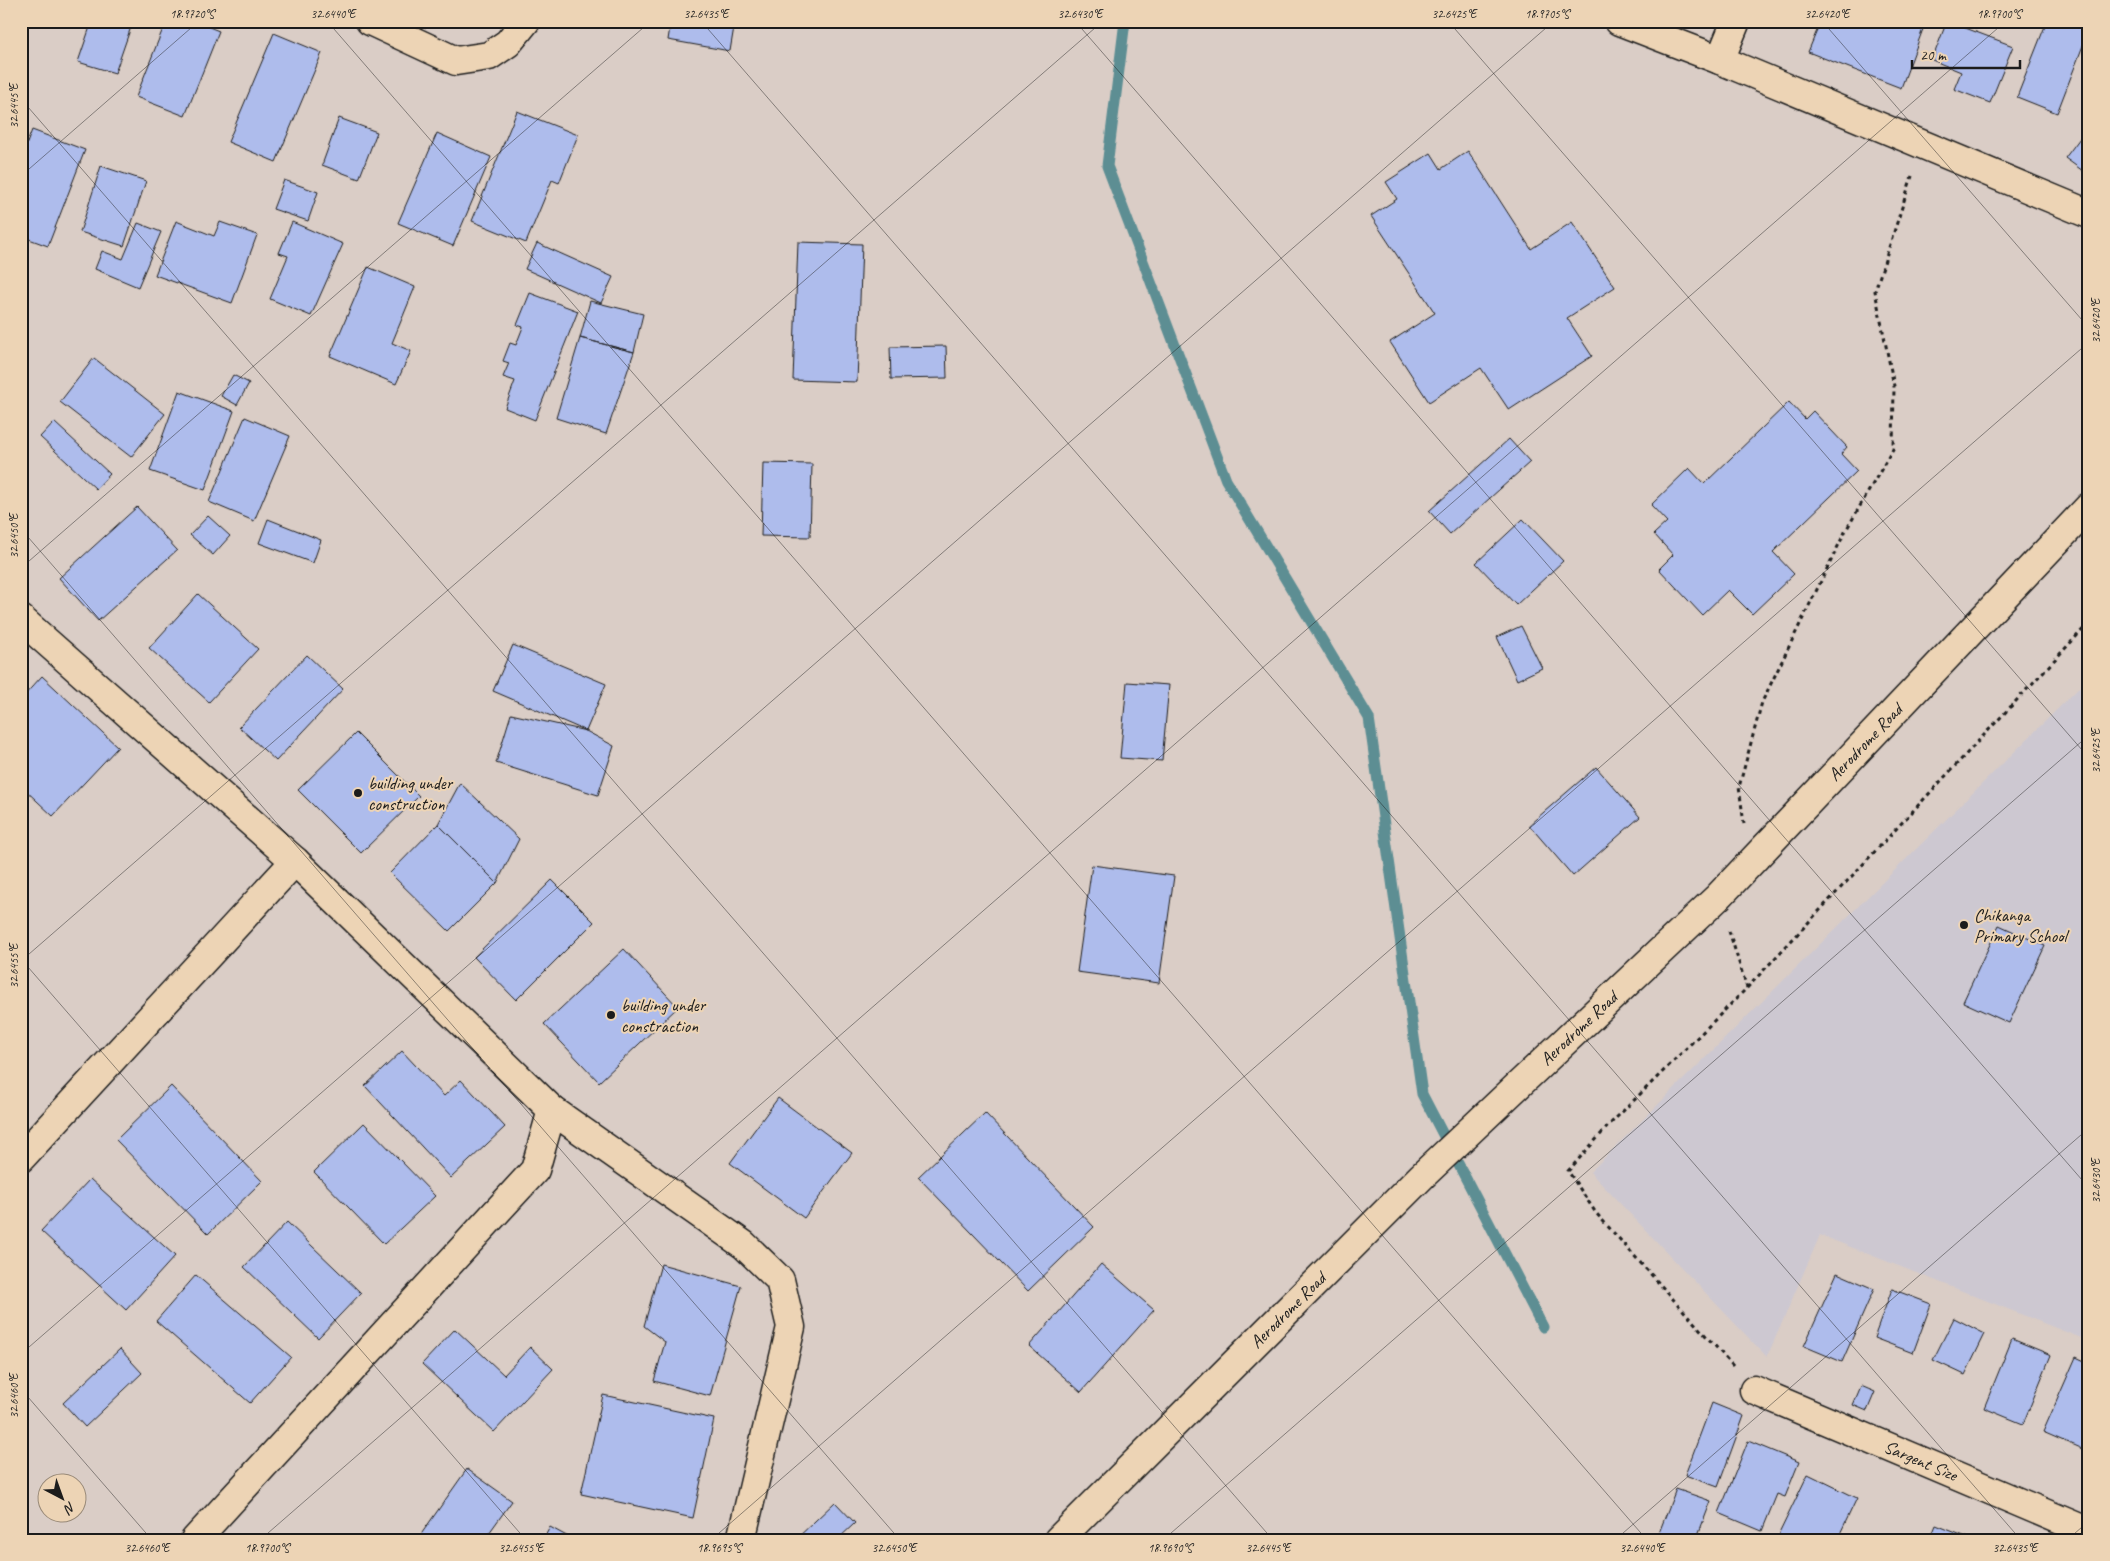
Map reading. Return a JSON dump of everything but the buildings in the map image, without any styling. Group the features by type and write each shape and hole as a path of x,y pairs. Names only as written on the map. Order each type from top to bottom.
{"street":[{"path":"370,21 456,61 489,56 508,43 526,21"},
{"path":"1619,21 1720,60 2089,214"},
{"path":"1720,60 1736,21"},
{"name":"Aerodrome Road","path":"1058,1540 1422,1176 1718,897 2089,507"},
{"path":"21,619 295,861 552,1110 744,1245 780,1280 791,1327 741,1540"},
{"path":"21,1158 295,861"},
{"path":"195,1540 534,1170 552,1110"},
{"name":"Sargent Size","path":"1754,1390 2089,1532"}],"path":[{"path":"1750,864 1738,787 1762,702 1845,532 1893,449 1894,386 1875,291 1922,144"},
{"path":"1754,1390 1596,1213 1568,1171 1610,1124 1747,988 2089,623"},
{"path":"1718,897 1747,988"}],"shaded area":[{"name":"Chikanga Primary School","path":"2089,678 2089,1341 1820,1235 1767,1357 1590,1172"}],"waterway":[{"path":"1125,21 1107,166 1226,480 1369,718 1422,1094 1543,1327"}],"place":[{"name":"building under construction","path":"358,793"},
{"name":"Chikanga Primary School","path":"1964,925"},
{"name":"building under constraction","path":"611,1015"}]}
